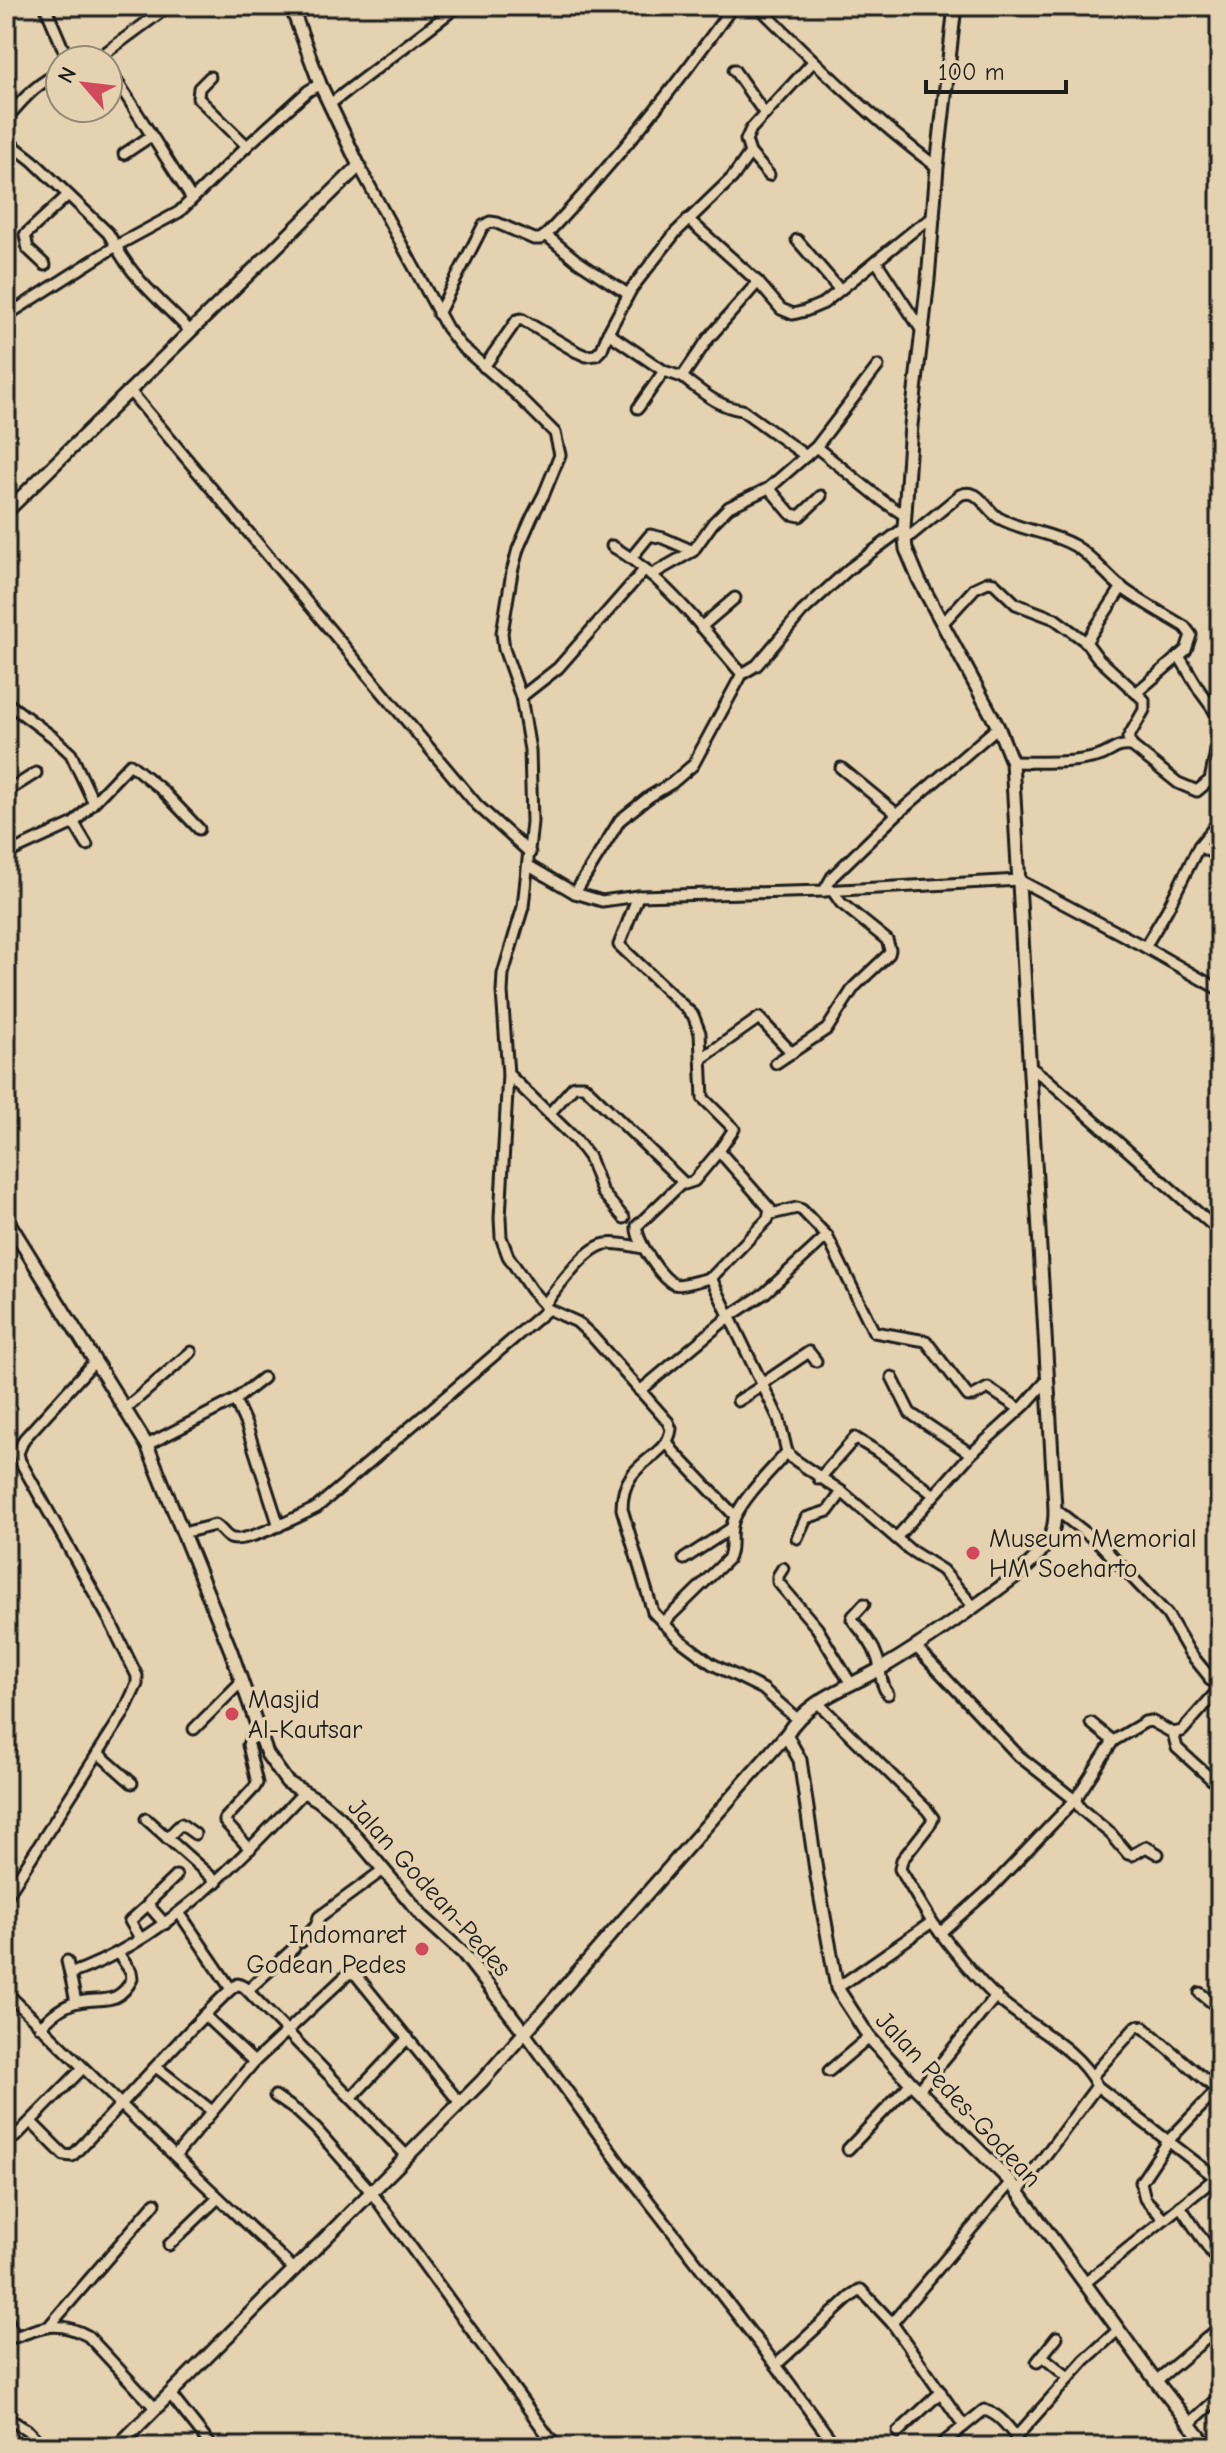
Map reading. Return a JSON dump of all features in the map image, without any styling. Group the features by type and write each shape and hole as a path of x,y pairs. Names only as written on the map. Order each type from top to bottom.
{"street":[{"path":"45,6 61,44"},
{"path":"119,44 169,6"},
{"path":"291,6 320,84 359,166 438,314 461,346 555,433 560,455 518,549 503,618 504,649 521,697 530,750 532,822 523,907 503,974 508,1074 501,1237 508,1256 546,1307 577,1322 592,1336 671,1429 667,1441 629,1477 622,1493 622,1509 653,1612 712,1664 763,1689 796,1718"},
{"path":"330,104 458,6"},
{"path":"438,314 483,226 490,222 505,225 534,239 546,235 618,156 733,6"},
{"path":"758,6 813,62 893,134 937,167"},
{"path":"117,2447 460,2103 786,1735 796,1718 916,1647 1020,1573 1039,1553 1054,1527 1012,762 998,727 915,571 904,528 955,6"},
{"path":"769,175 750,153 747,135 813,62"},
{"path":"734,70 765,114"},
{"path":"210,77 199,88 198,98 247,146"},
{"path":"6,119 44,80"},
{"path":"10,313 116,246 179,212 247,146 308,91 320,84"},
{"path":"124,93 192,199"},
{"path":"124,154 151,136"},
{"path":"6,140 33,161 108,233 124,260 189,330"},
{"path":"484,367 517,320 521,319 586,356 596,355 602,349 628,294 688,219 732,178 750,153"},
{"path":"6,512 359,166"},
{"path":"45,265 28,249 25,235 68,195"},
{"path":"688,219 758,282 781,309 793,314 824,303 934,217"},
{"path":"546,235 576,260 628,294"},
{"path":"797,240 839,289"},
{"path":"876,261 922,332"},
{"path":"682,377 708,339 758,282"},
{"path":"608,333 664,371 682,377 716,402 742,410 806,456"},
{"path":"521,697 558,668 648,572 693,551 729,507 769,488 816,447 878,366"},
{"path":"638,408 664,371"},
{"path":"129,390 477,805 530,853"},
{"path":"816,447 883,501 904,528"},
{"path":"769,488 791,514 800,516 821,496"},
{"path":"575,893 620,820 693,765 742,674 757,665 811,603 849,569 904,528 960,495 973,493 998,518 1062,539 1078,548 1122,587 1189,631 1190,642 1179,656 1136,693"},
{"path":"632,557 650,535 693,551"},
{"path":"612,546 632,557 648,572 742,674"},
{"path":"942,624 967,595 988,582 994,583 1016,604 1055,619 1086,642 1098,658 1144,700 1145,706 1128,738 1132,746 1183,787 1197,791 1210,780 1220,733"},
{"path":"1086,642 1122,587"},
{"path":"701,627 735,598"},
{"path":"1179,656 1216,713 1220,727"},
{"path":"6,702 71,754 93,801"},
{"path":"828,890 832,877 897,814 998,727"},
{"path":"1012,762 1065,762 1099,756 1120,745 1132,746"},
{"path":"6,854 74,823 130,764 162,790 199,829"},
{"path":"841,768 897,814"},
{"path":"6,792 36,773"},
{"path":"1145,947 1199,846 1220,820"},
{"path":"74,823 87,845"},
{"path":"1199,846 1220,857"},
{"path":"529,866 575,893 602,901 638,896 1019,880 1220,990"},
{"path":"776,1063 827,1029 854,987 889,954 887,940 828,890"},
{"path":"549,1114 574,1086 584,1086 682,1183 688,1184 694,1181 734,1129 703,1098 700,1033 693,1015 619,945 638,896"},
{"path":"701,1059 759,1018 792,1053"},
{"path":"1030,1067 1220,1232"},
{"path":"508,1074 576,1140 589,1157 602,1192 624,1218"},
{"path":"719,1151 753,1187 771,1214"},
{"path":"682,1183 637,1226 643,1248 673,1284 711,1278 771,1214 797,1208 827,1236 874,1332 926,1341 968,1396 988,1388 1020,1409"},
{"name":"Jalan Godean-Pedes","path":"6,1218 147,1445 242,1681 267,1754 287,1782 329,1807 340,1818 423,1917 463,1953 525,2033"},
{"path":"640,1391 730,1316 765,1293 827,1236"},
{"path":"183,1533 215,1525 228,1538 238,1540 279,1526 316,1508 546,1307 577,1265 597,1247 615,1244 643,1248"},
{"path":"711,1278 779,1419 787,1452 800,1466 842,1492 910,1550 942,1570 974,1607"},
{"path":"125,1409 191,1352"},
{"path":"738,1401 809,1352 816,1361"},
{"path":"6,1897 123,1714 137,1684 137,1676 110,1621 18,1453 31,1430 94,1362"},
{"path":"892,1377 910,1413 971,1454"},
{"path":"147,1445 235,1400 263,1378"},
{"path":"896,1538 971,1454 1048,1379"},
{"path":"235,1400 247,1427 279,1526"},
{"path":"819,1479 855,1438 883,1455 934,1495"},
{"path":"667,1441 735,1516"},
{"path":"663,1623 728,1559 732,1549 730,1529 735,1516 787,1452"},
{"path":"797,1538 806,1518 828,1511 842,1492"},
{"path":"940,1933 993,1886 1075,1800 1113,1741 1139,1724 1151,1721 1173,1733 1182,1731 1219,1689 1190,1653 1167,1614 1100,1544 1055,1509"},
{"path":"684,1559 730,1529"},
{"path":"783,1568 778,1582 817,1628 851,1684"},
{"path":"864,1604 852,1619 869,1640 880,1669 882,1685 888,1694"},
{"path":"916,1647 1019,1756 1075,1800 1128,1854 1146,1847 1158,1854"},
{"path":"1210,1680 1220,1669"},
{"path":"194,1729 242,1681"},
{"path":"818,1703 933,1818 902,1860 900,1869 940,1933 996,1996 1066,2049 1094,2081 1138,2119 1218,2176 1085,2283"},
{"path":"1091,1723 1113,1741"},
{"path":"1173,1733 1177,1748 1220,1787"},
{"path":"250,1849 225,1819 257,1783 248,1745 250,1740 260,1735"},
{"name":"Jalan Pedes-Godean","path":"786,1735 800,1760 837,1988 869,2037 1014,2187 1208,2447"},
{"path":"98,1753 132,1783"},
{"path":"70,1974 99,1964 180,1914 217,1882 304,1792"},
{"path":"146,1819 217,1882"},
{"path":"167,1838 181,1824 195,1834"},
{"path":"248,1990 316,1926 319,1917 383,1870"},
{"path":"140,1938 130,1921 176,1876"},
{"path":"149,1904 165,1924"},
{"path":"180,1914 231,1989"},
{"path":"837,1988 932,1922"},
{"path":"40,2027 56,2012 76,2002 117,1998 125,1992 132,1979 131,1972 118,1953"},
{"path":"67,1961 76,2002"},
{"path":"175,2156 254,2062 349,1973 356,1975 460,2103"},
{"path":"31,2122 64,2155 70,2157 122,2106 204,2015 238,1984 248,1990 407,2156"},
{"path":"6,1992 295,2270"},
{"path":"1200,1993 1220,2009"},
{"path":"851,2146 915,2086 996,1996"},
{"path":"204,2015 254,2062"},
{"path":"892,2323 1014,2187 1137,2026 1143,2027 1218,2089 1169,2140 1141,2184 1145,2199 1164,2219"},
{"path":"525,2033 623,2168 836,2447"},
{"path":"829,2071 869,2037"},
{"path":"351,2098 408,2038"},
{"path":"156,2067 212,2111"},
{"path":"15,2137 83,2068"},
{"path":"275,2096 316,2129 372,2193 556,2447"},
{"path":"169,2245 218,2198"},
{"path":"6,2317 10,2340 51,2324 155,2203"},
{"path":"1180,2206 1220,2265"},
{"path":"776,2365 859,2291 866,2294 892,2323 964,2426"},
{"path":"51,2324 74,2328 88,2336 156,2409"},
{"path":"1156,2381 1220,2327"},
{"path":"938,2447 980,2412 990,2411 1008,2426 1015,2442 1085,2360 1118,2330"},
{"path":"1057,2337 1040,2359 1069,2378"},
{"path":"898,2432 941,2392"},
{"path":"170,2394 212,2447"},
{"path":"1189,2424 1220,2396"},
{"path":"6,2417 27,2430 44,2447"}],"place":[{"name":"Museum Memorial HM Soeharto","path":"973,1553"},
{"name":"Masjid Al-Kautsar","path":"232,1714"},
{"name":"Indomaret Godean Pedes","path":"422,1949"}]}
